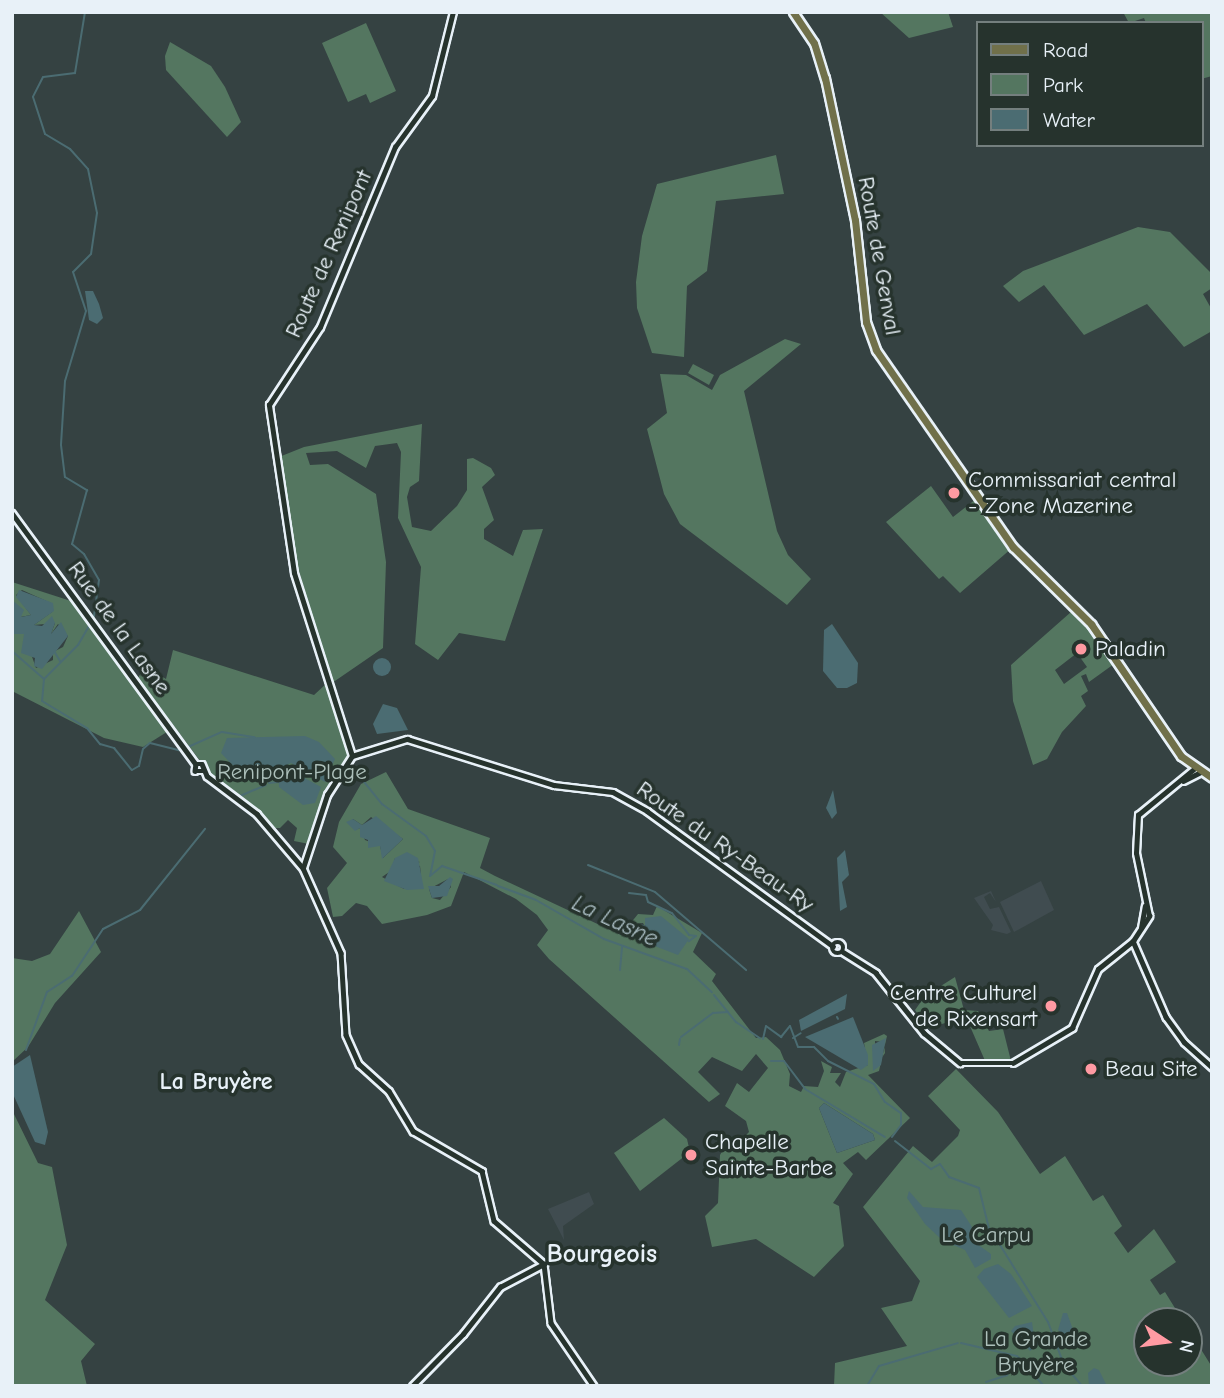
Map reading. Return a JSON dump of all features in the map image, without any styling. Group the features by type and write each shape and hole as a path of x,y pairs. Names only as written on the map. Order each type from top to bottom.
{"main road":[{"name":"Route de Genval","path":"793,12 814,43 825,78 855,220 866,322 876,351 1013,547 1080,613 1197,771"},
{"path":"1197,771 1212,778"}],"street":[{"name":"Route de Renipont","path":"352,756 294,573 269,405 320,327 395,147 432,96 453,12"},
{"name":"Rue de la Lasne","path":"12,513 197,764 203,765 202,771 268,827 298,862"},
{"name":"Route du Ry-Beau-Ry","path":"352,756 407,739 554,785 613,792 647,811 833,946 836,954 843,951 876,973 924,1033 960,1063 1013,1063 1039,1051 1072,1028 1086,992 1101,965 1133,941"},
{"path":"303,868 327,795 352,756"},
{"path":"1197,771 1138,816 1136,853 1146,901 1146,919 1133,941 1166,1017 1179,1036 1212,1067"},
{"path":"309,851 298,862 341,953 346,1035 352,1053 389,1091 413,1131 482,1171 494,1221 544,1264 551,1323 594,1386"},
{"path":"412,1386 463,1334 500,1287 544,1264"}],"shaded area":[{"path":"1041,881 1054,910 1014,932 1000,902"},
{"path":"991,891 996,902 990,893 984,897 990,909 999,907 1011,932 1007,934 991,930 993,925 974,898"},
{"path":"589,1192 594,1204 563,1226 564,1240 548,1209"}],"green space":[{"path":"880,12 948,12 953,27 909,38"},
{"path":"1123,12 1212,12 1212,76 1203,78 1203,21 1145,21 1144,18 1128,21"},
{"path":"366,23 396,91 370,103 366,94 348,102 322,43"},
{"path":"170,42 211,66 225,87 241,122 227,137 166,70 165,56"},
{"path":"776,155 784,194 716,201 707,271 687,286 684,357 652,353 637,308 636,282 642,236 657,184"},
{"path":"1138,227 1170,232 1212,274 1212,288 1203,294 1212,310 1212,331 1184,347 1147,304 1084,335 1044,285 1019,302 1003,286 1023,271"},
{"path":"785,339 801,344 744,391 777,531 788,555 811,579 787,605 680,524 664,494 647,429 667,413 660,374 686,375 712,390 720,375"},
{"path":"693,364 714,375 709,385 688,373"},
{"path":"422,424 419,481 410,487 407,497 412,527 431,531 457,506 467,490 467,459 473,458 491,468 495,475 482,487 494,520 484,529 484,539 513,556 523,530 543,529 505,641 459,633 438,660 415,644 421,567 398,518 401,452 397,443 375,446 366,468 337,451 306,453 310,465 328,464 376,494 386,562 383,648 332,683 291,544 279,457 304,447"},
{"path":"931,486 953,517 976,499 1012,548 960,593 943,576 939,579 886,522"},
{"path":"12,582 71,601 170,730 143,747 104,738 12,691 12,634 24,634 36,668 53,660 53,652 63,647 68,636 58,624 51,634 55,623 34,625 52,612 53,604 22,590 16,595 31,615 20,617 12,600"},
{"path":"1071,612 1096,635 1114,664 1089,682 1086,674 1081,676 1088,691 1081,696 1086,706 1062,732 1047,759 1033,765 1013,701 1011,665","holes":["1077,653 1087,667 1064,684 1055,670"]},
{"name":"Renipont-Plage","path":"173,650 314,695 327,683 350,757 326,792 309,844 294,841 297,828 288,820 280,828 273,828 210,774 138,678 145,666 166,679"},
{"path":"386,772 408,809 490,838 480,868 621,935 638,914 653,915 657,906 702,933 693,952 716,974 712,981 756,1038 766,1037 780,1050 790,1074 789,1086 801,1092 804,1086 818,1087 824,1071 821,1061 832,1067 830,1073 841,1073 835,1082 840,1087 846,1072 868,1065 864,1043 884,1034 887,1036 884,1047 884,1042 875,1041 875,1068 882,1057 879,1071 868,1075 910,1118 866,1160 858,1152 843,1163 853,1174 833,1203 839,1206 844,1246 814,1277 756,1239 712,1247 705,1216 718,1203 720,1155 726,1144 740,1141 749,1132 746,1121 725,1106 737,1083 749,1092 768,1068 756,1054 742,1071 712,1057 698,1072 720,1094 709,1102 549,959 537,945 548,930 537,915 516,899 464,872 451,906 427,915 382,924 367,906 356,903 342,916 333,917 327,888 347,863 333,847 339,822 361,784","holes":["371,817 403,839 383,858 380,846 365,840 360,828 355,830 350,823 353,819 362,825","395,858 420,862 412,864 420,866 421,876 404,889 382,877 392,870","448,879 451,887 440,900 432,898 429,889","643,923 652,944 634,937 635,924","824,1103 873,1134 875,1140 837,1153 819,1108"]},
{"path":"79,911 101,952 55,1003 28,1047 12,1062 12,958 32,961 50,954"},
{"path":"955,977 964,1010 978,1011 989,1031 1003,1029 1011,1061 986,1063 966,1017 928,1028 915,1010 925,996"},
{"name":"Le Carpu","path":"956,1069 998,1112 1040,1174 1065,1156 1093,1201 1103,1195 1122,1226 1114,1233 1128,1253 1154,1229 1176,1262 1150,1280 1160,1295 1165,1292 1174,1307 1133,1307 1133,1377 1203,1377 1203,1353 1212,1367 1212,1385 834,1386 835,1363 907,1346 881,1308 912,1301 920,1281 863,1207 913,1146 932,1162 958,1136 960,1130 928,1096"},
{"path":"12,1110 38,1163 52,1167 67,1245 45,1300 95,1344 81,1361 87,1386 12,1386"},
{"path":"664,1118 687,1139 690,1152 640,1191 614,1153"}],"water":[{"path":"85,291 93,291 99,304 103,318 97,324 89,320"},
{"path":"19,590 53,603 54,611 34,625 42,626 52,616 55,623 51,634 61,622 68,636 42,669 34,666 35,658 21,653 24,634 12,634 12,600 24,610 21,617 31,615 16,597"},
{"path":"832,624 858,663 857,683 847,688 837,688 823,671 824,630"},
{"path":"382,658 388,661 391,667 388,673 382,676 376,673 373,667 376,661"},
{"path":"383,704 397,708 408,730 377,734 373,724"},
{"path":"305,736 319,742 335,759 325,782 291,763 266,775 242,775 221,753 227,738"},
{"path":"288,769 321,787 315,803 303,805 279,787 278,773"},
{"path":"833,790 837,813 832,819 826,808"},
{"path":"376,816 403,839 382,859 380,846 368,848 368,840 360,837 360,828 355,831 346,822 353,819 362,825"},
{"path":"845,850 849,875 842,882 847,907 840,911 837,858"},
{"path":"407,852 418,858 424,889 407,890 384,881 395,858"},
{"path":"450,877 453,879 447,896 432,898 428,886 439,886"},
{"path":"661,916 689,939 678,955 634,938 635,924 645,925 645,918"},
{"path":"847,994 845,1009 801,1031 799,1020"},
{"path":"853,1017 868,1055 868,1065 861,1070 805,1037"},
{"path":"886,1038 881,1065 873,1071 872,1045"},
{"path":"30,1055 48,1132 45,1145 35,1142 12,1092 12,1067"},
{"path":"824,1103 873,1134 875,1140 837,1153 819,1108"},
{"path":"909,1191 923,1207 961,1210 972,1227 970,1235 976,1234 977,1244 991,1254 991,1259 975,1268 965,1250 942,1240 925,1224 907,1198"},
{"path":"998,1264 1011,1274 1032,1306 1009,1318 977,1277 984,1269"},
{"path":"1063,1313 1067,1313 1076,1338 1071,1342 1058,1330"},
{"path":"1032,1322 1034,1337 1041,1343 1030,1351 1011,1331 1015,1326"},
{"path":"1094,1368 1099,1370 1107,1386 1089,1386 1088,1373"}],"waterway":[{"path":"85,12 75,73 43,77 33,97 45,134 70,149 88,169 97,213 91,254 73,272 86,311 65,381 61,445 65,477 87,490 72,544 84,554 99,580 94,617"},
{"path":"45,678 78,645 89,626"},
{"name":"La Lasne","path":"12,651 44,679 42,701 87,728 100,744 114,748 132,770 139,766 143,749 150,743 179,750"},
{"path":"54,651 60,661"},
{"name":"La Lasne","path":"188,747 222,732 255,737"},
{"name":"La Lasne","path":"352,767 382,804 426,836 435,851 430,876 442,866 497,885"},
{"path":"269,783 278,782"},
{"path":"240,796 266,785"},
{"path":"26,1050 47,992 72,976 103,929 140,910 205,829"},
{"path":"588,865 655,892 746,970"},
{"name":"La Lasne","path":"498,886 536,900 604,939 687,969 712,992"},
{"path":"629,893 646,895 648,902 672,913 689,935 696,936 689,941"},
{"path":"620,970 622,946"},
{"name":"La Lasne","path":"714,995 736,1022 760,1038"},
{"path":"681,1037 713,1013 728,1012"},
{"name":"La Lasne","path":"763,1039 766,1026 781,1037 790,1026 798,1047 814,1047 828,1061 874,1084 885,1102 901,1113 901,1125 892,1137"},
{"name":"La Lasne","path":"793,1038 801,1033"},
{"path":"679,1045 680,1039"},
{"path":"771,1061 784,1061 805,1089 885,1137"},
{"name":"La Lasne","path":"895,1141 931,1169 940,1164 949,1177 979,1188 991,1237 1000,1245 1048,1322 1064,1365 1082,1386"},
{"name":"Le Carpu","path":"867,1386 879,1366 958,1343"},
{"name":"Le Carpu","path":"961,1343 1017,1356 1044,1386"},
{"path":"986,1382 1007,1375 1019,1358"}],"place":[{"name":"Commissariat central - Zone Mazerine","path":"954,493"},
{"name":"Paladin","path":"1081,649"},
{"name":"Centre Culturel de Rixensart","path":"1051,1006"},
{"name":"Beau Site","path":"1091,1069"},
{"name":"Chapelle Sainte-Barbe","path":"691,1155"}],"district":[{"name":"La Bruyère","path":"216,1082"},
{"name":"Bourgeois","path":"602,1255"}],"park label":[{"name":"La Grande Bruyère","path":"1036,1352"}]}
